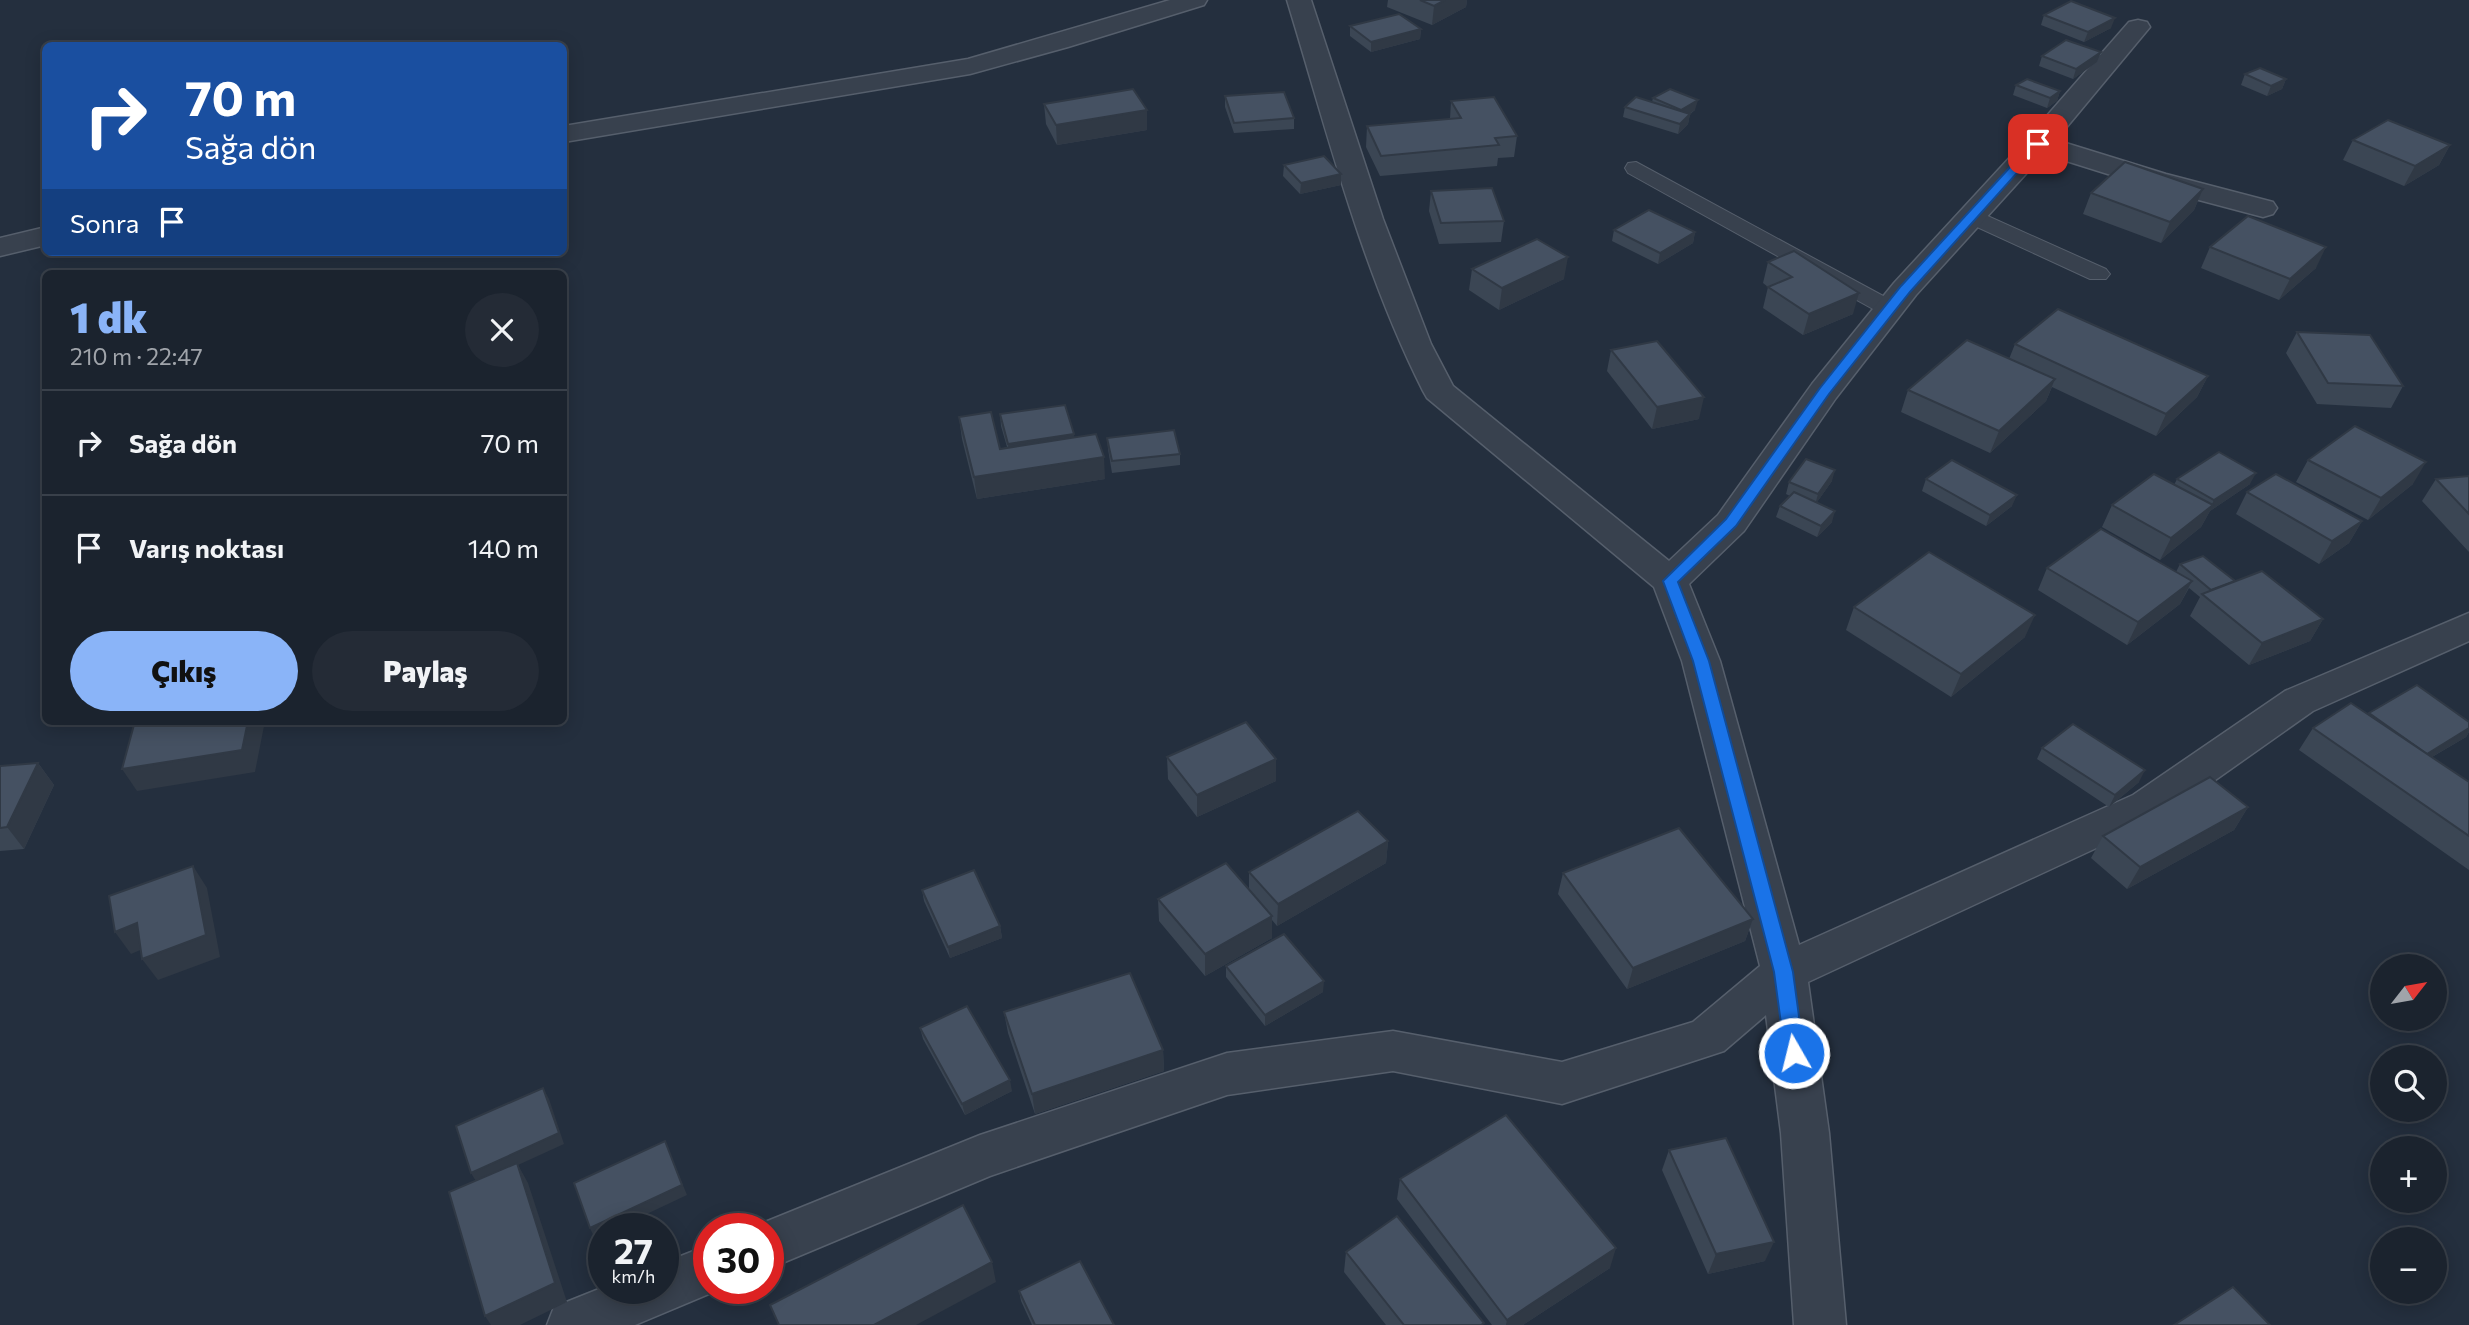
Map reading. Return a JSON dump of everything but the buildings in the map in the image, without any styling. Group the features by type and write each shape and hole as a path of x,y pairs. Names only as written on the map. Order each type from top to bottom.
{"street":[{"path":"567,133 970,66 1195,0"},
{"path":"1299,0 1368,219 1415,344 1439,391 1670,581 1701,661 1784,972 1805,1133 1820,1325"},
{"path":"1670,581 1731,523 1825,391 1890,309 2038,144 2138,27"},
{"path":"2038,144 2156,180 2263,208"},
{"path":"0,247 42,237"},
{"path":"784,1237 980,1157 1227,1074 1394,1051 1562,1083 1707,1037 1784,972 2148,806 2299,701 2469,626"},
{"path":"573,1325 624,1304"}],"lane":[{"path":"1636,168 1890,309"},
{"path":"1972,216 2098,274"}],"route":[{"path":"1794,1053 1784,972 1701,661 1670,581 1731,523 1825,391 1905,289 2038,144"}]}
